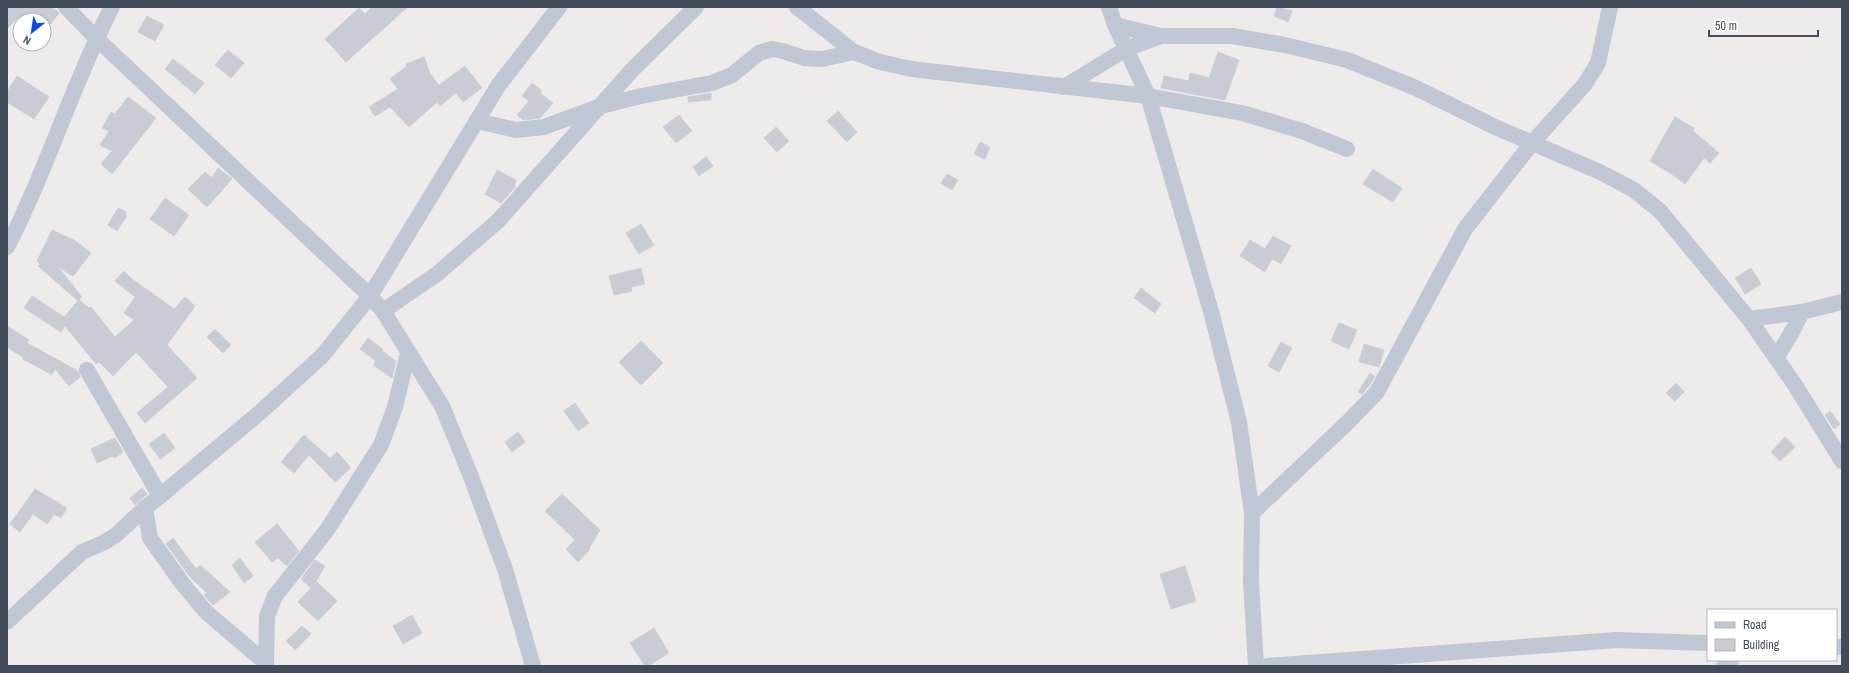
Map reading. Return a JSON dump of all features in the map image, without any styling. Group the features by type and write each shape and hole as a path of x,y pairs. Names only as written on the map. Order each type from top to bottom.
{"street":[{"path":"66,7 96,38 370,296 383,311 442,406 470,474 505,569 533,666"},
{"path":"8,241 27,206 96,38 112,7"},
{"path":"7,622 82,552 103,543 116,535 145,508 257,415 322,356 370,296 498,86 559,7"},
{"path":"383,311 437,274 498,220 632,70 696,7"},
{"path":"797,7 854,52 880,62 911,69 1148,96 1242,113 1302,131 1347,149"},
{"path":"1109,7 1114,25 1148,96 1212,315 1239,422 1252,513 1251,581 1256,666"},
{"path":"1252,513 1348,422 1377,392 1465,229 1532,143 1585,84 1598,63 1610,7"},
{"path":"1114,25 1161,36 1232,36 1285,45 1347,60 1416,88 1532,143 1600,172 1634,190 1660,211 1749,319 1795,385 1842,460"},
{"path":"1064,87 1126,50 1161,36"},
{"path":"477,121 516,130 544,127 601,106 641,96 712,83 732,75 759,53 772,49 804,58 822,59 854,52"},
{"path":"1749,319 1802,312 1842,302"},
{"path":"1776,358 1802,312"},
{"path":"266,664 267,616 275,596 327,530 381,444 395,407 408,352"},
{"path":"87,370 160,496"},
{"path":"145,508 150,538 182,583 206,612 266,664"},
{"path":"1267,666 1616,640 1707,643"}],"building":[{"path":"7,7 52,7 59,13 52,22 52,12 12,12 12,24 7,29"},
{"path":"372,7 408,7 346,62 325,39 359,8 365,14"},
{"path":"1277,7 1292,11 1288,22 1274,16"},
{"path":"147,16 164,25 155,41 138,32"},
{"path":"228,50 244,63 231,78 215,65"},
{"path":"1218,52 1239,60 1225,100 1161,88 1164,76 1189,81 1190,73 1209,78"},
{"path":"424,57 430,74 439,85 465,66 482,88 463,102 456,93 440,106 437,102 409,127 390,107 375,116 369,107 398,89 390,79 407,66 406,64"},
{"path":"173,59 204,83 195,94 165,69"},
{"path":"17,76 49,97 34,119 7,102 7,92"},
{"path":"532,83 542,91 540,93 553,103 540,118 523,120 517,115 529,101 522,96"},
{"path":"711,93 711,100 688,102 688,97"},
{"path":"128,97 156,118 112,174 101,164 112,151 100,145 109,131 102,128 111,112 115,114"},
{"path":"838,111 857,132 847,142 827,121"},
{"path":"679,115 692,131 676,143 663,127"},
{"path":"1675,117 1694,128 1693,131 1719,153 1710,163 1704,158 1685,184 1650,161"},
{"path":"776,127 789,141 777,152 764,138"},
{"path":"980,142 990,147 985,159 974,154"},
{"path":"706,157 713,166 699,176 693,167"},
{"path":"218,168 232,179 207,207 188,189 205,172 212,178"},
{"path":"1373,169 1402,188 1393,202 1363,184"},
{"path":"497,170 516,180 514,185 516,186 501,203 485,194"},
{"path":"947,174 958,180 952,190 941,183"},
{"path":"165,198 189,215 174,236 150,219"},
{"path":"118,208 126,212 126,217 117,231 108,225"},
{"path":"641,224 654,245 639,254 626,233"},
{"path":"52,230 74,240 91,253 73,276 58,267 82,297 79,300 89,308 91,307 115,337 134,320 124,313 135,297 115,281 124,271 132,279 174,309 185,297 195,306 167,345 197,378 145,423 137,413 168,387 136,352 113,376 99,362 96,364 65,326 61,332 24,308 32,296 64,317 78,301 38,266 40,264 37,261"},
{"path":"1273,236 1291,246 1281,264 1272,259 1265,272 1240,256 1250,240 1265,249"},
{"path":"641,268 645,284 631,287 632,291 614,295 609,276"},
{"path":"1751,268 1761,284 1745,294 1735,278"},
{"path":"1141,288 1161,304 1155,313 1134,298"},
{"path":"1339,323 1357,330 1349,349 1331,341"},
{"path":"7,326 29,340 27,343 78,371 80,377 69,386 55,369 52,375 23,359 24,358 7,347"},
{"path":"215,329 231,345 223,353 207,337"},
{"path":"368,338 396,361 392,378 373,365 376,361 360,349"},
{"path":"641,341 663,363 641,385 619,362"},
{"path":"1281,342 1292,348 1279,372 1268,366"},
{"path":"1364,344 1384,350 1379,367 1359,362"},
{"path":"1370,373 1375,376 1369,386 1362,394 1358,392"},
{"path":"1676,383 1684,392 1675,401 1666,393"},
{"path":"575,403 589,423 578,431 564,411"},
{"path":"1830,411 1840,424 1834,429 1825,415"},
{"path":"518,432 525,442 512,452 505,442"},
{"path":"164,433 175,448 160,459 149,444"},
{"path":"304,435 330,458 337,452 351,468 335,482 309,455 294,473 281,462"},
{"path":"1785,437 1795,447 1780,461 1771,452"},
{"path":"115,438 123,452 115,458 113,456 97,463 91,449"},
{"path":"142,488 147,494 135,505 130,498"},
{"path":"35,489 67,508 61,518 54,514 47,524 33,514 20,532 10,524"},
{"path":"562,494 600,530 589,548 590,549 578,562 566,549 575,540 545,511"},
{"path":"277,524 299,551 287,566 278,558 272,562 255,542"},
{"path":"173,538 196,569 200,565 230,592 213,605 204,595 207,593 190,577 166,544"},
{"path":"240,558 253,576 244,583 232,565"},
{"path":"315,560 325,566 312,588 317,582 337,601 318,621 298,602 311,588 301,579"},
{"path":"1185,566 1196,601 1171,609 1160,574"},
{"path":"412,615 422,633 403,644 393,626"},
{"path":"302,626 311,634 295,650 286,641"},
{"path":"654,628 669,653 648,666 645,666 630,643"}]}
